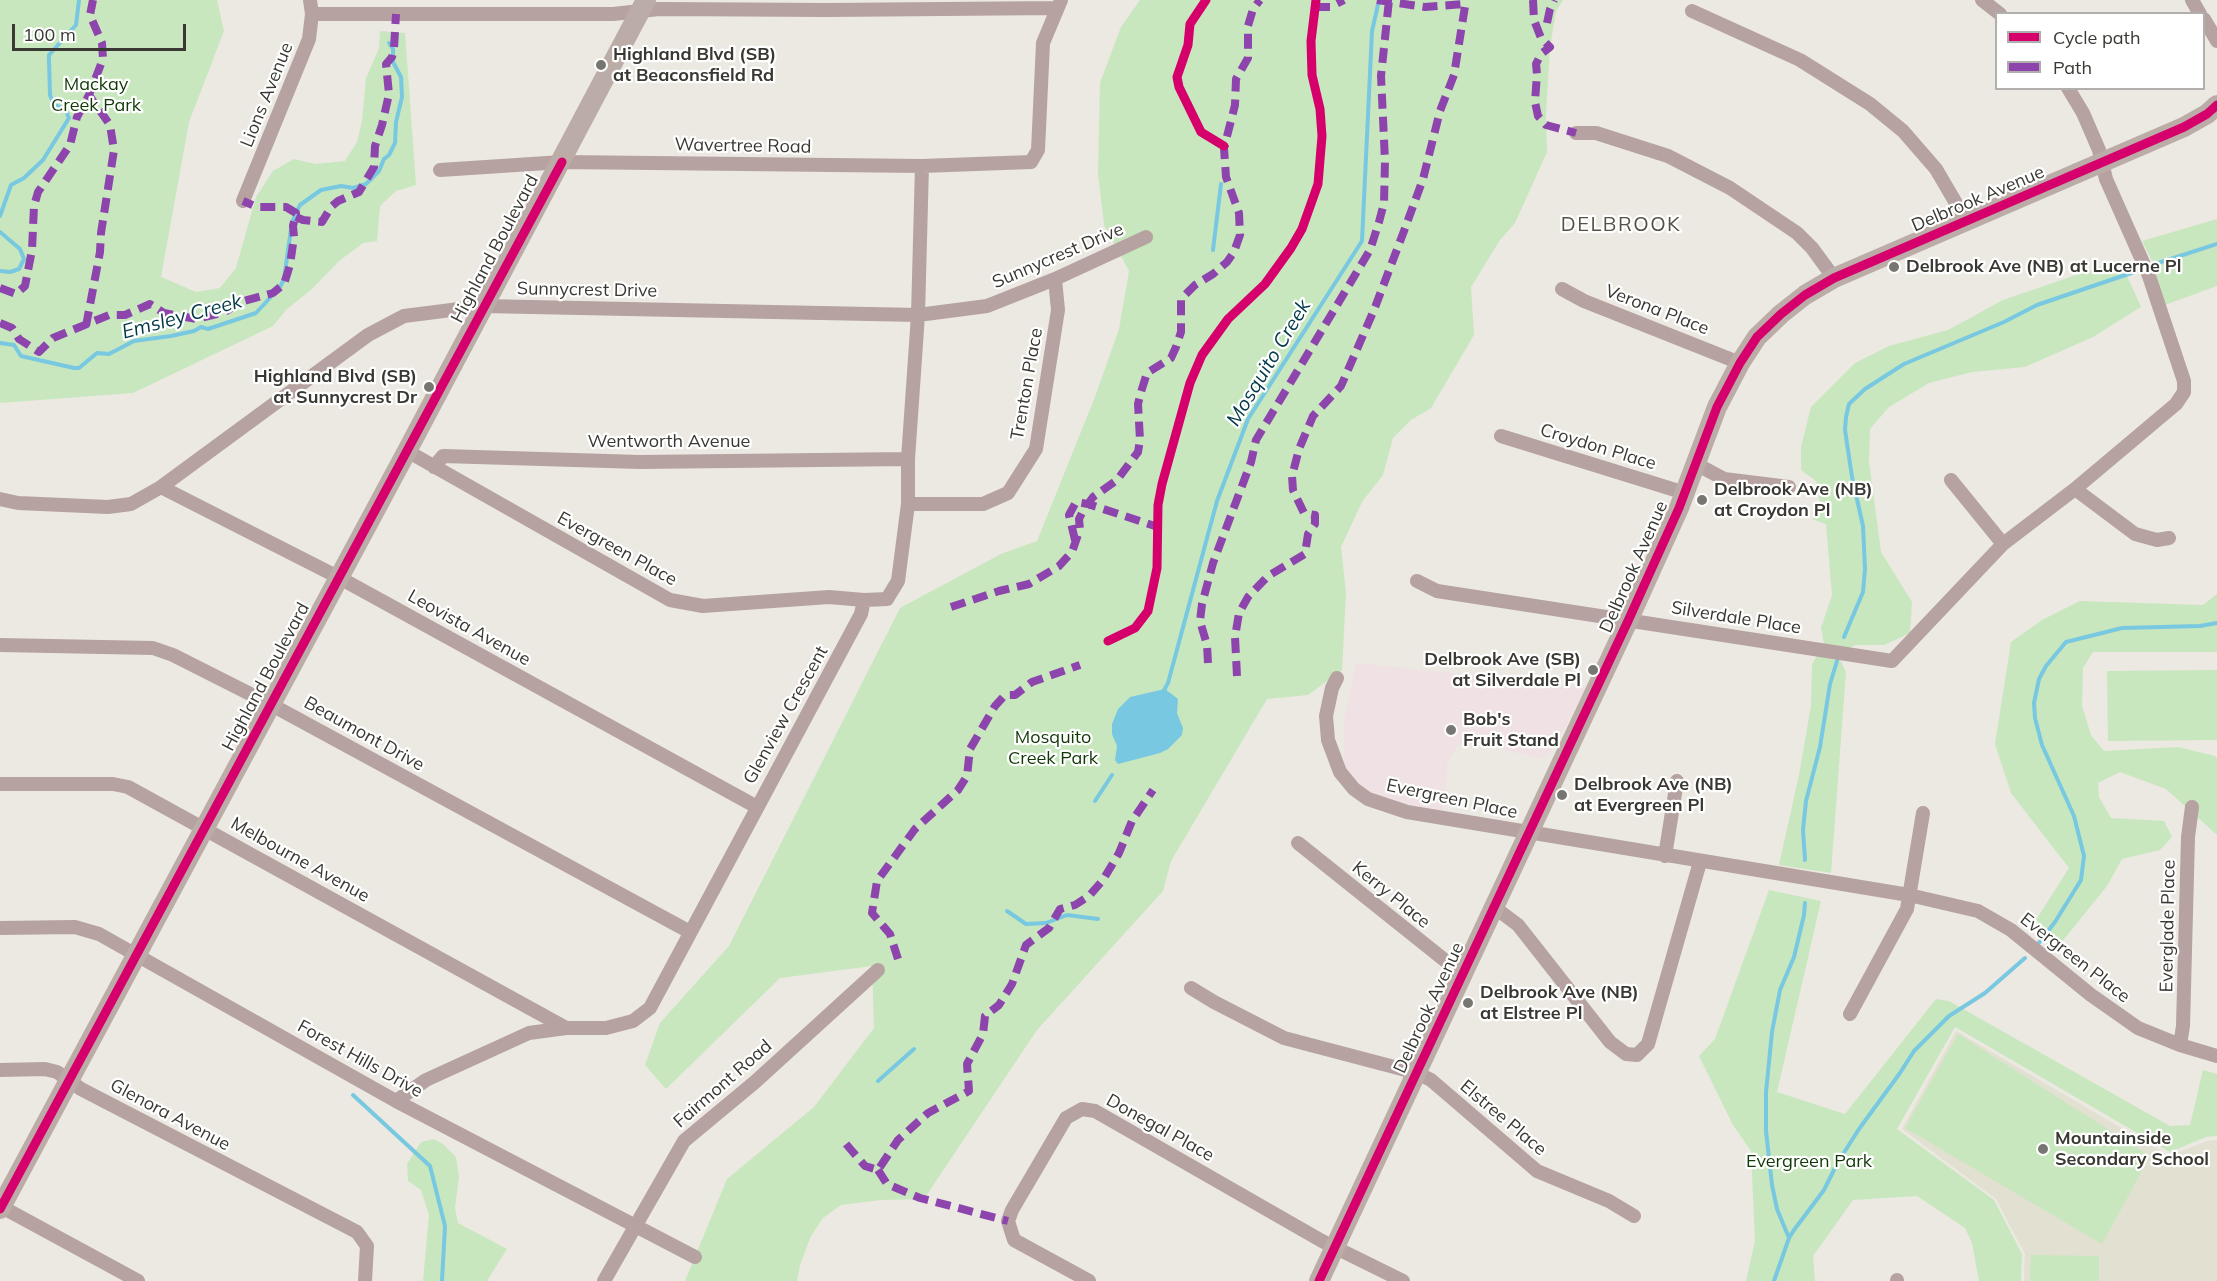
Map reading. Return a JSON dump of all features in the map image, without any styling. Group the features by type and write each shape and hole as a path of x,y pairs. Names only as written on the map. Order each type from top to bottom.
{"street":[{"path":"1982,0 1997,12"},
{"path":"311,7 613,14 643,5 659,9 1054,3"},
{"name":"Wavertree Road","path":"440,170 561,162 922,166 1030,162 1038,150 1043,43 1054,3"},
{"name":"Highland Boulevard","path":"0,1207 407,452 643,5"},
{"name":"Lions Avenue","path":"243,201 309,39 311,7"},
{"path":"1692,11 1800,60 1869,104 1903,131 1936,169 1967,222"},
{"path":"2205,21 2217,41"},
{"name":"Silverdale Place","path":"1417,581 1437,591 1892,661 2003,544 2075,489 2176,404 2184,392 2184,381 2149,276 2106,179 2099,150 2083,113 2069,90"},
{"name":"Delbrook Avenue","path":"1320,1281 1628,621 1685,493 1717,407 1740,363 1757,338 1781,314 1805,295 1834,278 2184,127 2207,114 2217,105"},
{"path":"1576,133 1596,134 1668,156 1730,188 1797,233 1812,248 1834,278"},
{"path":"864,600 887,599 898,581 908,504 908,459 918,315 922,166"},
{"name":"Sunnycrest Drive","path":"0,499 18,503 108,507 131,504 161,487 368,335 404,316 483,306 918,315 987,306 1054,279 1146,237"},
{"name":"Trenton Place","path":"908,504 983,504 1008,493 1036,448 1058,310 1054,279"},
{"name":"Verona Place","path":"1562,289 1584,301 1740,363"},
{"name":"Croydon Place","path":"1501,436 1685,493"},
{"name":"Evergreen Place","path":"407,452 670,600 703,606 829,597 864,600"},
{"name":"Wentworth Avenue","path":"434,467 443,456 640,462 908,459"},
{"path":"1696,464 1724,479 1789,487"},
{"path":"1951,480 2003,544"},
{"name":"Leovista Avenue","path":"161,487 338,577 757,807"},
{"path":"2075,489 2135,534 2157,540 2169,538"},
{"name":"Glenview Crescent","path":"396,1101 426,1080 529,1033 566,1028 606,1029 633,1021 650,1008 861,614 864,600"},
{"name":"Beaumont Drive","path":"0,645 153,648 173,655 270,704 690,932"},
{"name":"Evergreen Place","path":"1337,678 1332,688 1326,716 1328,740 1340,772 1354,789 1368,799 1407,812 1909,895 1978,911 1995,920 2138,1028 2180,1045 2217,1056"},
{"path":"1665,856 1677,781"},
{"name":"Melbourne Avenue","path":"0,784 113,784 128,787 566,1028"},
{"name":"Everglade Place","path":"2180,1045 2183,1026 2188,837 2192,807"},
{"path":"1850,1014 1907,909 1923,813"},
{"name":"Kerry Place","path":"1298,843 1452,966 1463,972"},
{"path":"1494,907 1518,925 1610,1042 1626,1054 1637,1055 1648,1044 1700,862"},
{"name":"Forest Hills Drive","path":"0,928 75,927 99,934 396,1101 695,1257"},
{"name":"Fairmont Road","path":"604,1281 684,1141 755,1082 878,970"},
{"path":"1191,988 1284,1038 1417,1072"},
{"name":"Glenora Avenue","path":"0,1070 45,1069 57,1072 81,1089 357,1232 367,1246 365,1281"},
{"name":"Elstree Place","path":"1417,1072 1431,1080 1537,1171 1609,1201 1635,1216"},
{"name":"Donegal Place","path":"1089,1281 1014,1240 1008,1221 1012,1209 1066,1118 1082,1109 1095,1111 1335,1248 1403,1281"},
{"path":"0,1207 138,1281"}],"shaded area":[{"path":"1356,663 1587,688 1548,757 1540,758 1478,744 1465,743 1457,746 1447,763 1445,803 1442,810 1418,809 1368,799 1344,775 1344,721"},
{"name":"Mountainside Secondary School","path":"1956,1031 2169,1156 2207,1141 2217,1140 2217,1281 2024,1281 2025,1254 1996,1199 1902,1129"}],"green space":[{"name":"Mackay Creek Park","path":"0,0 217,0 224,31 189,122 161,277 196,292 220,288 236,268 256,197 273,171 294,159 315,164 345,161 357,142 362,121 366,78 379,48 380,31 405,33 416,185 396,191 380,206 377,241 363,243 339,261 312,289 287,309 273,326 133,393 0,403"},
{"name":"Mosquito Creek Park","path":"1140,0 1563,0 1556,12 1550,47 1546,113 1547,152 1515,223 1500,240 1471,287 1474,335 1431,408 1411,420 1393,438 1383,475 1362,502 1341,547 1346,593 1342,670 1308,695 1267,699 1171,861 1163,891 1037,1030 924,1199 881,1200 841,1205 823,1218 811,1236 800,1265 797,1281 685,1281 727,1179 814,1107 874,1028 872,966 780,978 666,1089 645,1065 660,1023 729,946 900,608 1001,554 1037,541 1095,397 1119,329 1129,271 1104,225 1098,173 1100,83 1121,27"},
{"path":"2217,219 2217,286 2162,306 2155,267 2142,241"},
{"path":"2120,260 2141,307 2093,337 2025,367 1972,372 1929,383 1889,407 1870,429 1869,462 1881,552 1912,602 1910,633 1884,645 1855,645 1847,649 1840,660 1846,672 1831,873 1779,865 1799,775 1811,706 1812,664 1824,644 1821,628 1832,595 1826,524 1812,519 1820,503 1816,481 1801,470 1801,447 1811,407 1855,363 1889,346 1948,330 2003,300"},
{"path":"2217,594 2217,652 2093,652 2083,668 2082,706 2091,735 2104,751 2178,747 2215,756 2217,759 2217,835 2166,789 2120,772 2098,783 2099,797 2111,818 2164,821 2172,837 2160,850 2122,859 2107,886 2061,943 2036,920 2069,868 2011,793 1995,744 2011,642 2042,620 2080,601 2203,605"},
{"path":"2217,670 2217,740 2108,741 2107,671"},
{"name":"Evergreen Park","path":"1769,890 1821,901 1777,1092 1845,1114 1936,999 1949,1001 2170,1126 2190,1125 2203,1070 2217,1074 2217,1136 2206,1137 2170,1152 1955,1027 1897,1129 1994,1200 2022,1254 2021,1281 1979,1281 1972,1243 1965,1228 1917,1196 1853,1200 1813,1256 1815,1281 1746,1281 1755,1241 1751,1151 1733,1125 1699,1056 1715,1039"},
{"path":"1958,1034 2150,1156 2102,1244 1905,1128"},
{"path":"434,1139 443,1144 456,1157 459,1177 455,1208 458,1223 507,1249 487,1281 423,1281 429,1215 421,1190 408,1181 407,1164 421,1142"},
{"path":"2031,1255 2099,1256 2099,1281 2030,1281"}],"water":[{"path":"1165,689 1178,699 1177,713 1183,728 1182,735 1168,749 1160,753 1118,764 1115,760 1117,746 1112,734 1112,724 1118,709 1130,697"}],"waterway":[{"path":"0,216 11,185 24,178 43,160 69,118 65,109 54,105 50,95 49,55 76,25 79,0"},
{"name":"Mosquito Creek","path":"1163,692 1168,683 1217,501 1248,419 1362,241 1372,31 1379,0"},
{"name":"Emsley Creek","path":"0,343 14,345 21,356 79,368 97,353 109,354 134,341 171,336 194,331 201,327 208,329 256,313 280,287 284,279 292,222 300,205 321,190 341,186 353,188 366,184 379,171 395,143 396,122 402,97 401,77 393,62 393,49 389,43"},
{"path":"1213,250 1221,184"},
{"path":"0,232 20,249 24,259 19,269 10,272 0,271"},
{"path":"2149,266 2217,244"},
{"path":"1844,637 1863,592 1865,569 1863,526 1845,430 1849,404 1865,389 1904,364 2004,322 2037,305 2143,269"},
{"path":"2038,944 2055,922 2081,880 2084,856 2074,816 2042,745 2035,718 2034,703 2039,679 2046,666 2066,642 2122,628 2200,626 2217,623"},
{"path":"1805,860 1803,830 1806,801 1820,747 1830,684 1837,661"},
{"name":"Mosquito Creek","path":"1095,801 1112,775"},
{"path":"1789,1238 1777,1209 1772,1185 1766,1131 1766,1092 1772,1032 1780,990 1794,957 1805,903"},
{"path":"1007,911 1026,924 1046,923 1067,915 1098,919"},
{"path":"1774,1281 1789,1238 1824,1190 1859,1129 1914,1051 1949,1016 1985,993 2025,958"},
{"path":"878,1081 914,1049"},
{"path":"353,1095 430,1166 445,1226 442,1281"}],"marked path":[{"path":"0,288 16,294 25,286 32,250 34,206 38,192 70,145 77,117 89,95 103,59 102,43 90,15 93,0"},
{"path":"951,607 1029,584 1059,566 1072,552 1083,511 1093,497 1117,480 1138,452 1140,440 1138,404 1141,392 1147,373 1171,358 1176,347 1181,332 1181,299 1195,285 1227,262 1234,252 1240,235 1239,213 1226,177 1224,148 1235,105 1236,79 1248,58 1248,26 1253,9 1260,0"},
{"path":"1315,7 1330,7 1344,0"},
{"path":"1377,0 1425,7 1465,4"},
{"path":"1208,663 1207,645 1200,621 1202,604 1213,563 1251,462 1256,440 1370,250 1379,222 1384,203 1385,161 1381,76 1389,0"},
{"path":"1237,676 1235,637 1239,613 1248,597 1268,576 1305,554 1308,534 1315,524 1315,515 1304,513 1293,490 1292,476 1299,449 1313,416 1341,386 1374,310 1404,231 1423,179 1440,111 1454,75 1466,0"},
{"path":"1533,0 1534,20 1541,38 1550,47 1541,54 1536,64 1535,102 1538,116 1546,125 1576,133"},
{"path":"1547,23 1554,0"},
{"path":"296,217 322,222 331,207 338,201 359,192 374,167 375,146 389,94 386,64 392,57 394,48 396,14"},
{"path":"86,326 100,252 114,150 110,125 89,95"},
{"path":"0,323 12,328 19,339 39,352 53,338 109,315 125,315 150,304 164,313 197,319 225,312 240,302 273,293 284,284 290,265 296,213 286,207 257,207 243,201"},
{"path":"1075,540 1069,515 1076,502 1158,527"},
{"path":"898,959 890,934 872,913 877,881 915,829 958,790 967,776 970,749 995,706 1005,695 1015,695 1032,682 1080,665"},
{"path":"846,1144 865,1166 878,1170 898,1140 928,1113 969,1091 967,1064 983,1034 985,1016 999,1005 1012,984 1026,945 1049,928 1060,909 1075,905 1089,896 1103,880 1119,853 1132,821 1153,790"},
{"path":"878,1170 887,1184 920,1198 1008,1221"}],"cycle path":[{"path":"1206,0 1190,24 1188,45 1177,77 1179,87 1201,132 1224,146"},
{"path":"1108,641 1135,628 1148,611 1157,568 1158,505 1162,484 1190,383 1202,355 1228,319 1265,284 1291,248 1302,229 1318,184 1322,136 1320,109 1312,75 1311,41 1316,0"},
{"path":"1319,1281 1628,621 1679,508 1717,407 1740,363 1757,337 1805,295 1834,278 2184,127 2207,114 2217,105"},
{"path":"0,1209 562,162"}],"place":[{"name":"Highland Blvd (SB) at Beaconsfield Rd","path":"601,65"},
{"name":"Delbrook Ave (NB) at Lucerne Pl","path":"1894,267"},
{"name":"Highland Blvd (SB) at Sunnycrest Dr","path":"429,387"},
{"name":"Delbrook Ave (NB) at Croydon Pl","path":"1702,500"},
{"name":"Delbrook Ave (SB) at Silverdale Pl","path":"1593,670"},
{"name":"Bob's Fruit Stand","path":"1451,730"},
{"name":"Delbrook Ave (NB) at Evergreen Pl","path":"1562,795"},
{"name":"Delbrook Ave (NB) at Elstree Pl","path":"1468,1003"},
{"name":"Mountainside Secondary School","path":"2043,1149"}],"district":[{"name":"DELBROOK","path":"1621,225"}]}
